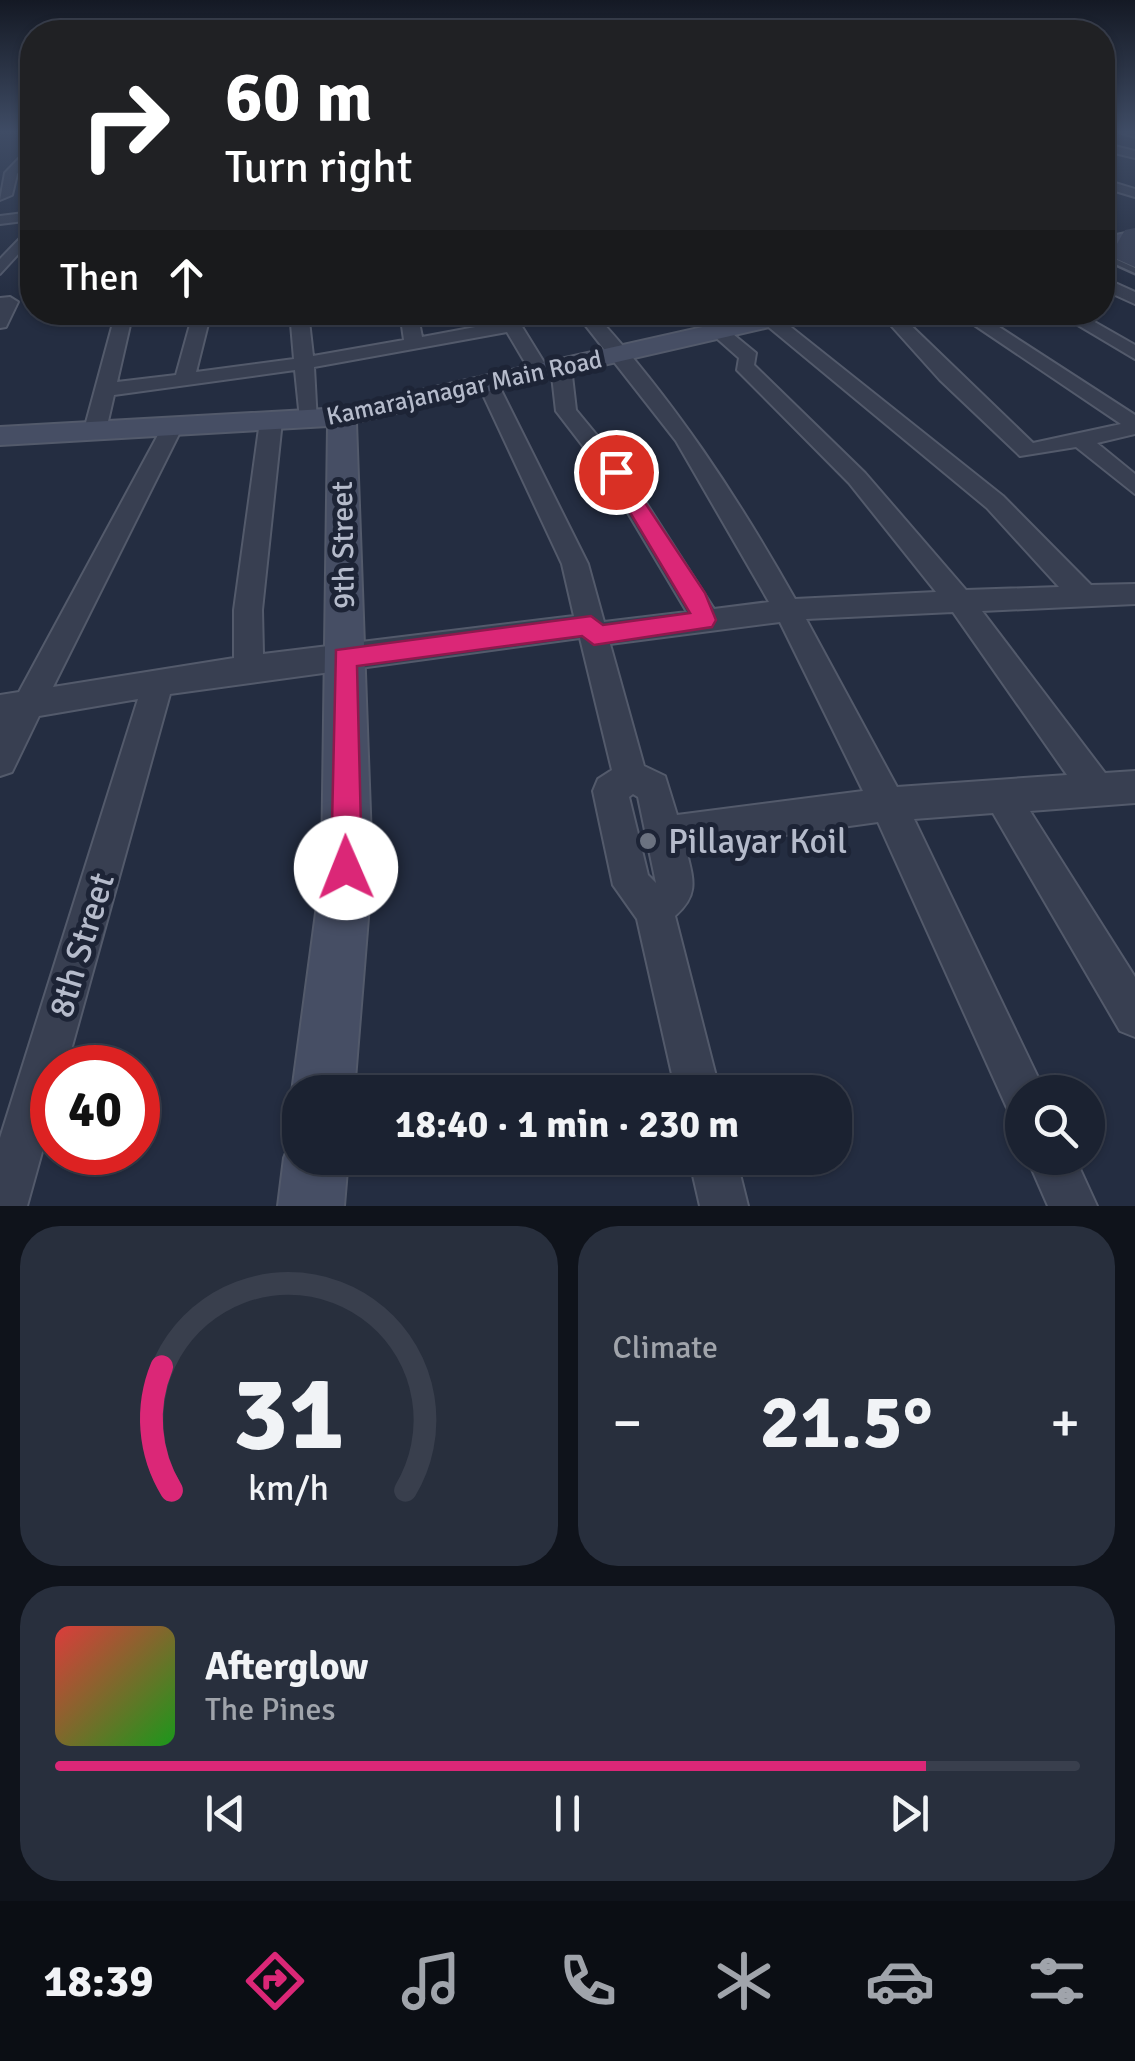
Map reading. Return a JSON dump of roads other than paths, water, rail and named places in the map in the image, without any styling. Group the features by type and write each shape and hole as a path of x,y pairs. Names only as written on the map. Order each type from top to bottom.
{"main road":[{"name":"Kamarajanagar Main Road","path":"0,436 326,418 749,325"},
{"name":"9th Street","path":"325,1075 346,868 344,658 326,418"},
{"path":"311,1206 314,1175"}],"street":[{"path":"0,269 20,245"},
{"path":"0,303 10,302 0,323"},
{"path":"95,430 122,325"},
{"path":"184,380 199,325"},
{"path":"300,325 304,363 326,418"},
{"path":"410,325 414,344"},
{"path":"106,390 304,363 414,344 485,325"},
{"path":"513,325 551,370 566,411 616,472 697,599 704,620"},
{"path":"595,325 701,455 788,610 890,804 1014,1075"},
{"path":"711,325 748,356 744,366 857,478 962,604 1098,791"},
{"path":"777,325 995,502 1086,598"},
{"path":"899,325 945,370 946,376 1028,452 1135,426"},
{"path":"984,325 1135,426"},
{"path":"1087,325 1135,353"},
{"path":"488,384 574,564 630,776 653,788 678,889 654,909"},
{"path":"249,668 248,610 271,420"},
{"path":"0,761 14,707 172,426"},
{"path":"1081,440 1135,486"},
{"path":"14,707 249,668 788,610 1135,594"},
{"name":"8th Street","path":"3,1206 158,684"},
{"path":"630,776 610,791 632,886 654,909 694,1075"},
{"path":"667,834 890,804 1135,787"},
{"path":"1003,798 1135,1016"},
{"path":"717,1175 724,1206"},
{"path":"1059,1175 1073,1206"}],"place":[{"name":"Pillayar Koil","path":"648,841"}]}
